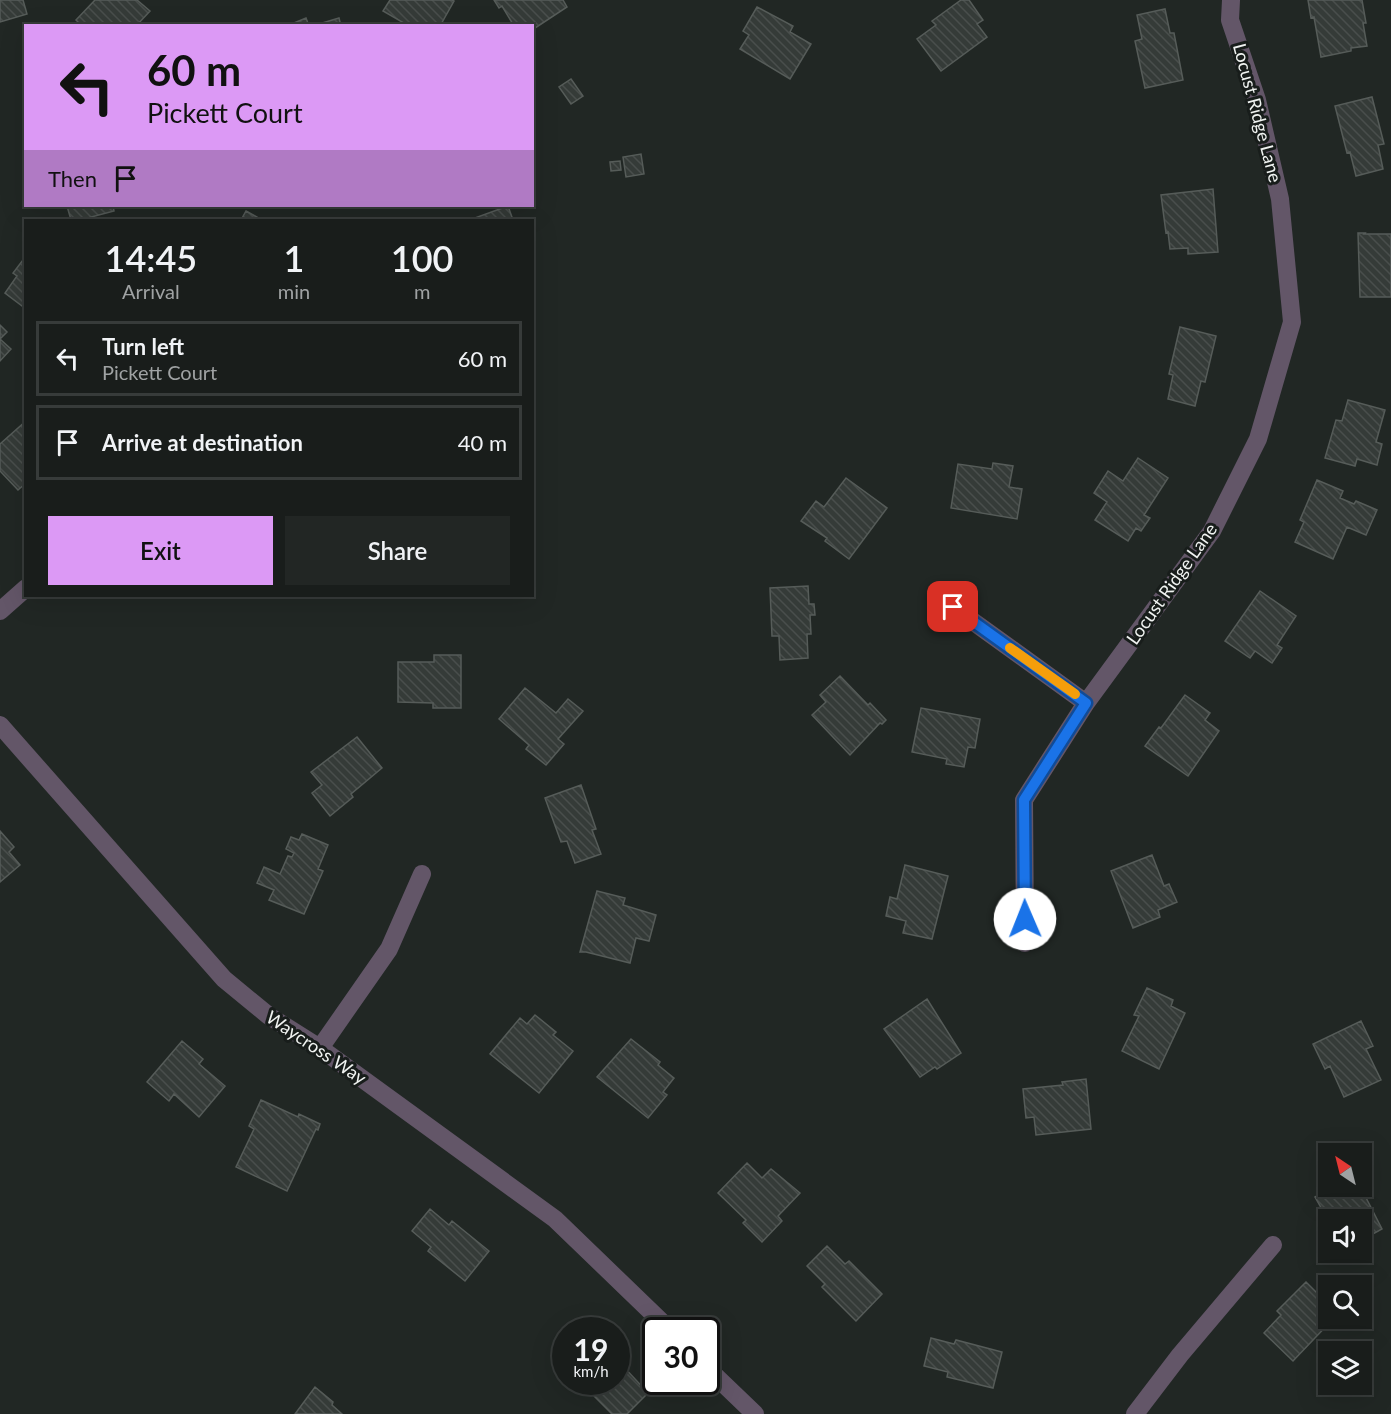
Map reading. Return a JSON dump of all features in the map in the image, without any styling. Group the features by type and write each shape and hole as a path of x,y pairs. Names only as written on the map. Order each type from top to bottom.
{"street":[{"name":"Locust Ridge Lane","path":"1025,943 1024,800 1086,703 1212,531 1258,439 1292,322 1281,200 1257,100 1230,20 1230,0"},
{"path":"0,611 24,590"},
{"path":"953,607 1086,703"},
{"name":"Waycross Way","path":"0,725 225,980 269,1016 320,1048 555,1218 657,1317"},
{"path":"320,1048 389,949 422,874"},
{"path":"1135,1414 1180,1356 1273,1245"},
{"path":"720,1380 755,1414"}],"building":[{"path":"0,0 23,0 27,14 0,22"},
{"path":"95,0 137,0 150,11 138,24 80,24 76,20"},
{"path":"390,0 454,1 441,24 404,24 383,11"},
{"path":"494,0 563,0 567,7 534,29 534,24 513,24 502,6 499,8"},
{"path":"961,0 969,0 983,20 977,24 987,37 941,71 917,39 936,25 932,21"},
{"path":"1308,0 1362,0 1367,46 1321,57 1314,17 1311,18"},
{"path":"757,7 793,26 790,32 811,44 790,79 740,49 749,35 743,31"},
{"path":"1165,9 1170,33 1174,33 1183,80 1145,88 1135,41 1142,39 1137,15"},
{"path":"306,18 308,24 292,24"},
{"path":"339,18 340,24 319,24"},
{"path":"571,79 583,96 571,104 559,87"},
{"path":"1372,97 1384,144 1378,145 1383,169 1356,176 1350,152 1347,153 1335,106"},
{"path":"641,154 644,174 626,177 623,157"},
{"path":"620,161 621,170 611,171 610,162"},
{"path":"1213,189 1218,252 1188,254 1188,248 1170,249 1161,195"},
{"path":"67,207 113,207 114,211 84,219 71,219"},
{"path":"508,207 513,219 472,219"},
{"path":"246,211 260,219 242,219"},
{"path":"1358,233 1391,234 1391,297 1360,297"},
{"path":"24,259 24,307 5,293 17,276 13,273"},
{"path":"0,325 7,332 0,339"},
{"path":"1180,327 1216,336 1205,382 1201,381 1195,406 1168,399 1173,375 1169,374"},
{"path":"0,339 11,349 0,361"},
{"path":"1348,400 1385,410 1376,442 1382,444 1377,465 1357,459 1355,466 1325,458 1336,420 1342,421"},
{"path":"24,423 24,485 18,490 0,471 0,444"},
{"path":"1138,458 1168,478 1144,515 1150,518 1141,531 1136,528 1128,541 1095,520 1107,502 1094,493 1108,471 1123,481"},
{"path":"993,463 1013,466 1009,487 1022,489 1017,519 951,508 958,464 992,469"},
{"path":"846,478 887,508 849,559 825,541 827,538 801,521 816,501 824,507"},
{"path":"1317,480 1343,491 1340,498 1354,504 1356,501 1377,510 1366,535 1347,527 1333,559 1295,542 1304,522 1300,520"},
{"path":"808,586 809,604 814,604 815,615 810,615 811,634 807,634 808,658 780,660 779,636 772,636 770,588"},
{"path":"1260,591 1296,616 1277,645 1282,648 1272,663 1255,651 1250,658 1225,641"},
{"path":"434,655 461,655 461,708 433,708 433,703 398,702 398,662 434,662"},
{"path":"840,676 886,720 880,723 850,755 812,715 826,702 820,695"},
{"path":"525,688 556,713 568,699 583,711 558,739 564,744 546,765 526,749 529,745 499,719"},
{"path":"1185,695 1210,713 1205,720 1219,731 1188,776 1145,746"},
{"path":"921,708 980,719 975,748 968,747 964,767 946,764 947,759 912,752"},
{"path":"357,737 382,768 351,794 353,797 330,816 312,793 322,785 311,772"},
{"path":"581,785 596,829 592,830 601,854 575,863 567,841 561,842 545,798"},
{"path":"0,831 14,847 9,852 20,865 0,882"},
{"path":"302,834 328,845 318,869 323,871 304,914 269,900 274,890 257,883 264,867 280,874 288,856 292,857 294,853 286,849 291,837 299,840"},
{"path":"1152,855 1164,886 1169,884 1177,902 1158,910 1160,917 1133,928 1111,871"},
{"path":"905,865 948,876 932,939 903,933 906,921 886,916 890,897 897,899"},
{"path":"597,891 625,898 623,905 656,915 649,941 636,938 630,963 580,952"},
{"path":"1147,988 1173,1000 1171,1006 1185,1013 1159,1069 1122,1051 1139,1016 1134,1015"},
{"path":"927,999 961,1053 920,1077 884,1029"},
{"path":"535,1015 556,1032 553,1035 573,1051 539,1093 490,1054 520,1018 527,1024"},
{"path":"1361,1021 1373,1046 1366,1049 1381,1080 1344,1097 1330,1066 1325,1069 1313,1044"},
{"path":"631,1039 660,1062 658,1065 674,1078 663,1092 667,1095 648,1118 597,1077"},
{"path":"182,1041 203,1059 199,1064 225,1086 199,1117 174,1094 169,1101 147,1082"},
{"path":"1086,1079 1091,1129 1036,1135 1034,1117 1026,1118 1023,1089 1063,1085 1062,1082"},
{"path":"261,1100 298,1117 299,1114 320,1124 287,1191 236,1167 254,1129 249,1126"},
{"path":"747,1163 762,1178 771,1169 800,1193 778,1216 782,1221 762,1242 743,1223 746,1220 718,1193"},
{"path":"1315,1197 1366,1197 1372,1209 1322,1209"},
{"path":"430,1209 449,1225 452,1221 489,1251 465,1281 428,1251 431,1247 412,1231"},
{"path":"1372,1209 1382,1229 1372,1234"},
{"path":"827,1246 845,1264 849,1261 882,1294 856,1321 822,1287 825,1284 807,1266"},
{"path":"1306,1282 1318,1294 1318,1329 1324,1329 1293,1361 1264,1333 1281,1315 1277,1311"},
{"path":"931,1338 954,1344 956,1340 1002,1352 993,1388 947,1377 948,1372 924,1366"},
{"path":"630,1374 642,1387 642,1395 646,1395 627,1414 612,1414 593,1395 630,1395"},
{"path":"315,1387 333,1402 332,1405 342,1414 295,1414"}],"slow traffic":[{"path":"1010,648 1075,694"}],"route":[{"path":"953,607 1086,703 1024,800 1025,919"}]}
